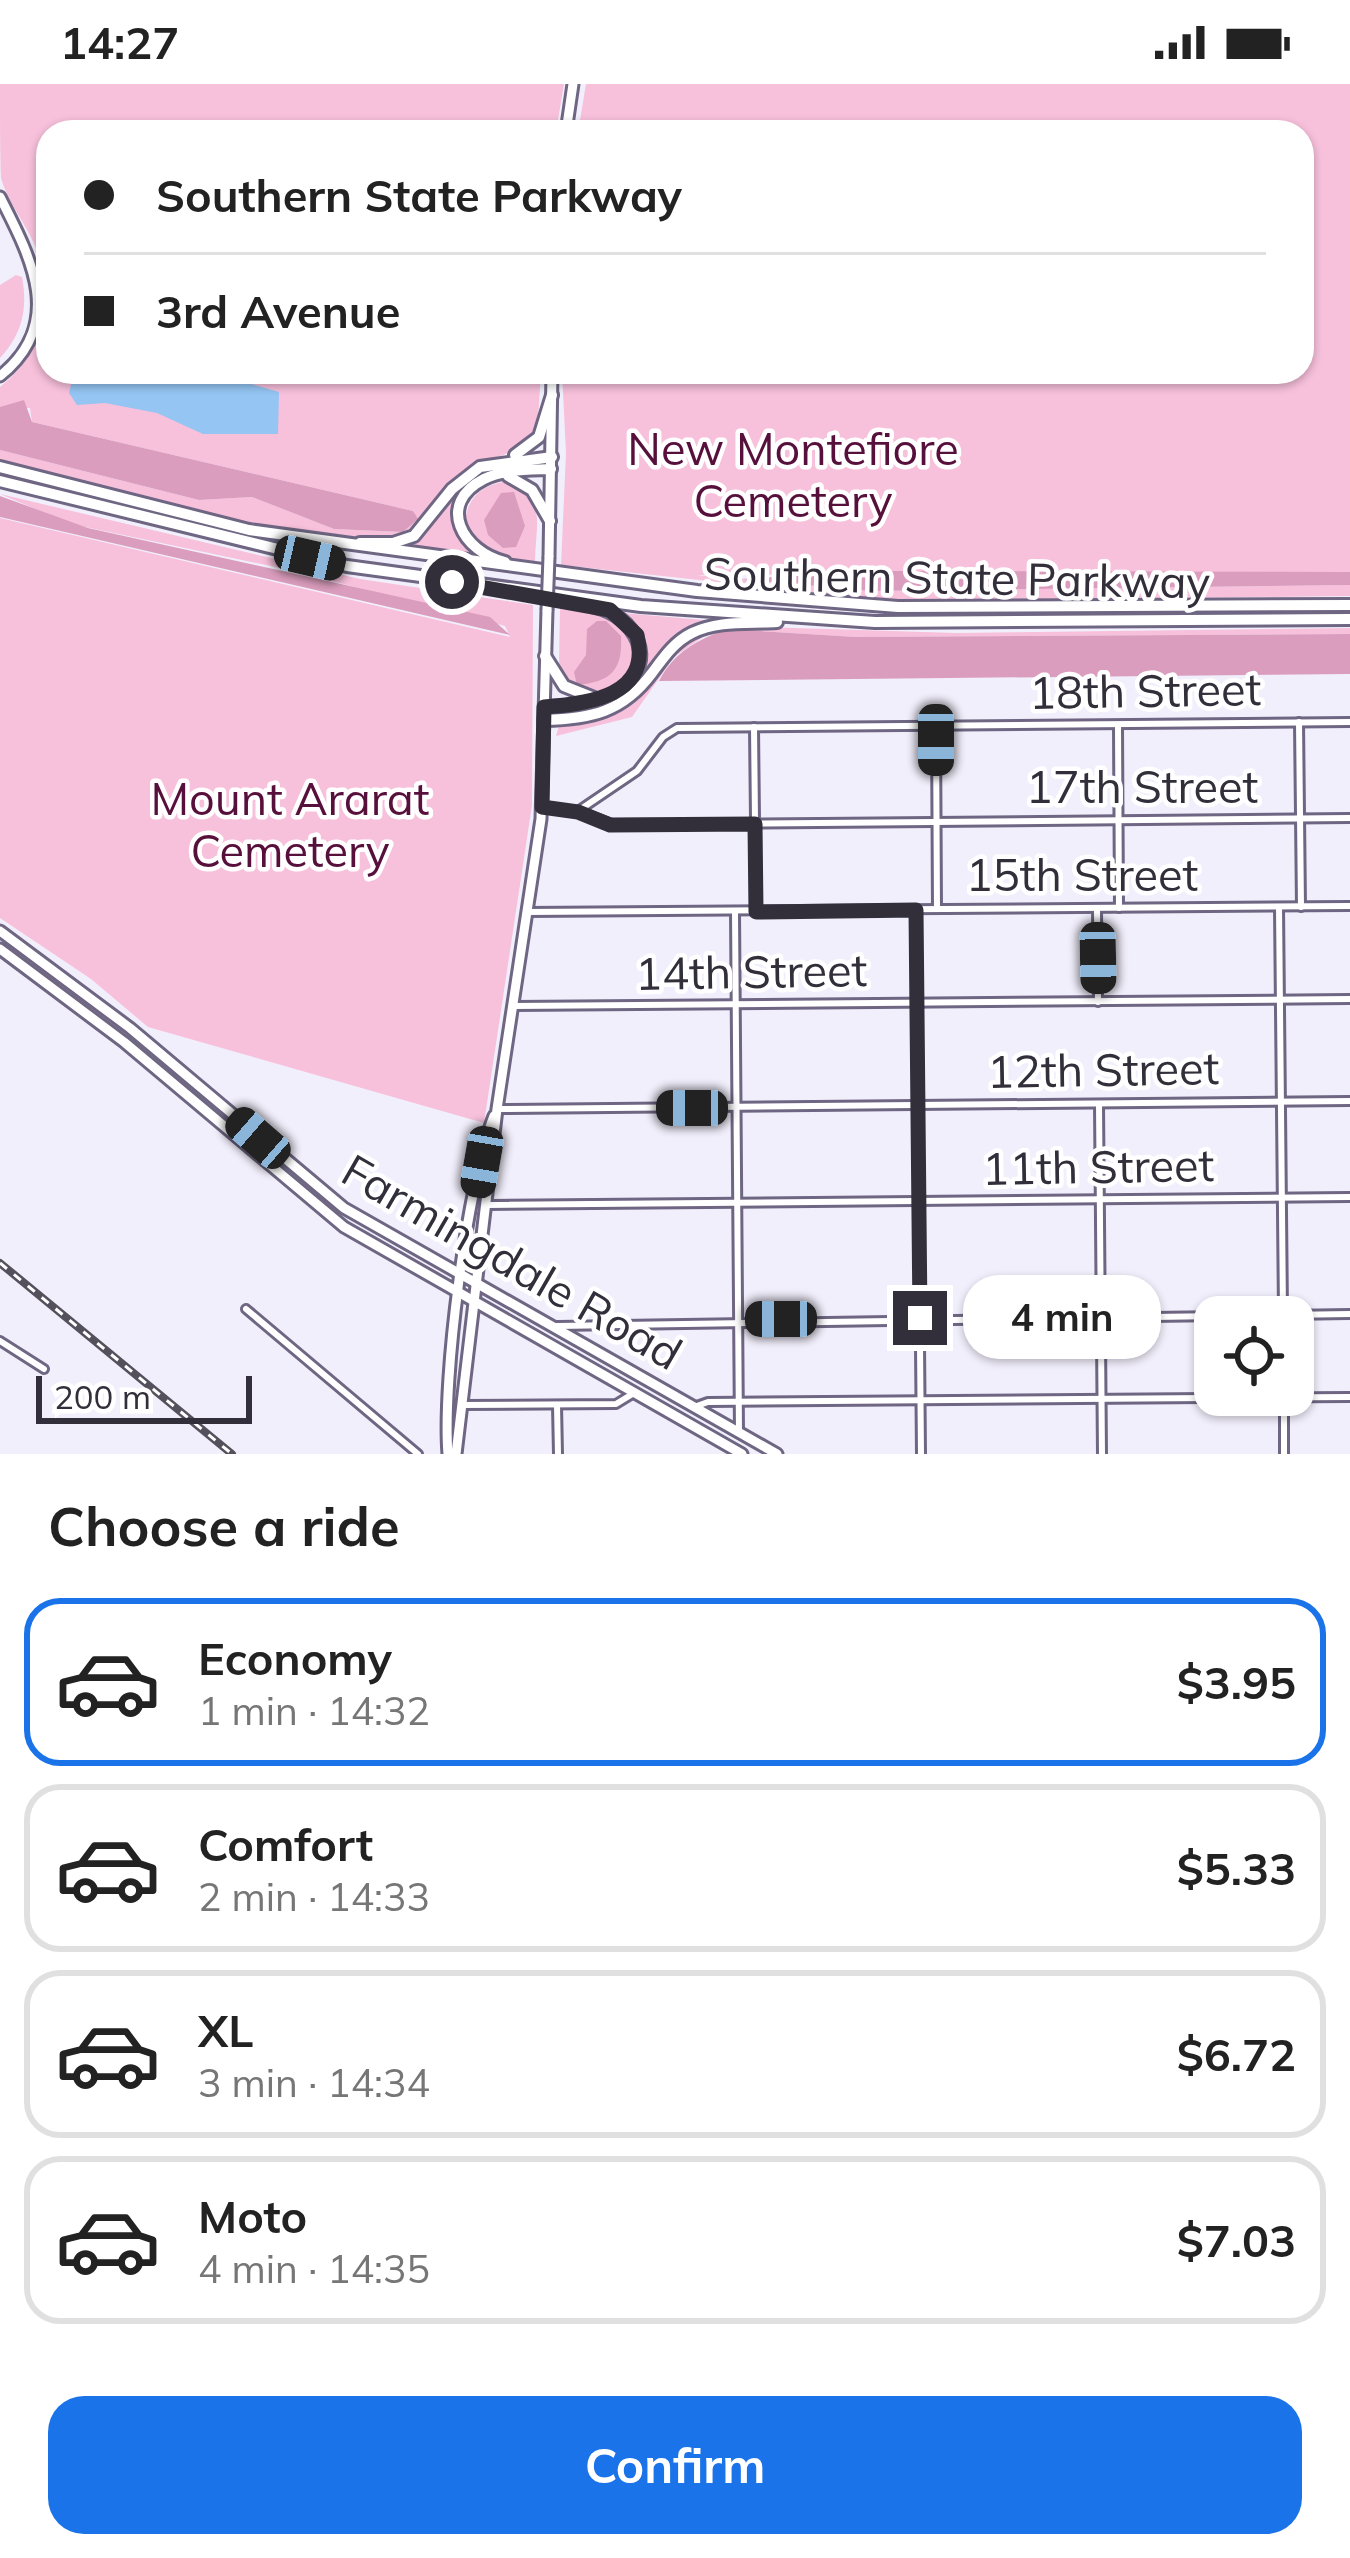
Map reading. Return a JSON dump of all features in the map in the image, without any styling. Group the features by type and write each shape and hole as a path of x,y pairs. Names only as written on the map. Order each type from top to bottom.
{"highway":[{"path":"333,544 410,538 462,479 508,459 539,437 552,395"},
{"path":"508,459 552,463"},
{"path":"552,463 480,482 465,497 459,520 466,541 493,559 567,576"},
{"name":"Southern State Parkway","path":"0,466 249,530 567,576 878,606 1350,605"},
{"path":"499,474 529,486 550,521"},
{"name":"Southern State Parkway","path":"0,481 347,566 551,596 816,620 1350,619"},
{"path":"544,714 603,699 622,689 635,673 640,654 635,631 614,612 551,596"},
{"path":"544,714 589,718 618,707 676,644 703,628 816,620"},
{"path":"545,656 569,690 603,699"}],"main road":[{"path":"568,120 573,84"},
{"path":"0,197 36,275"},
{"path":"0,376 26,346 36,315"},
{"path":"452,1454 542,807 552,384"},
{"name":"Farmingdale Road","path":"0,931 130,1028 327,1196 777,1454"},
{"name":"Farmingdale Road","path":"0,949 134,1050 312,1204 472,1303 741,1454"},
{"path":"452,1454 460,1296 487,1135 497,1109"}],"street":[{"path":"1299,722 1300,907"},
{"name":"18th Street","path":"578,812 637,771 670,730 1350,722"},
{"path":"1118,724 1119,908"},
{"path":"936,726 938,909"},
{"path":"754,727 756,912"},
{"path":"542,807 578,812"},
{"name":"17th Street","path":"578,812 610,825 1350,818"},
{"name":"15th Street","path":"527,912 1350,906"},
{"path":"1279,907 1283,1296"},
{"path":"1097,908 1098,1002"},
{"path":"916,910 921,1454"},
{"path":"734,912 739,1433"},
{"name":"14th Street","path":"513,1006 1350,999"},
{"name":"12th Street","path":"497,1109 1350,1101"},
{"path":"1099,1103 1102,1454"},
{"name":"11th Street","path":"487,1205 1350,1197"},
{"path":"246,1309 418,1454"},
{"path":"1314,1315 1350,1314"},
{"path":"554,1328 573,1322 1194,1316"},
{"path":"0,1341 44,1369"},
{"path":"461,1405 619,1403 634,1393"},
{"path":"1314,1396 1350,1397"},
{"path":"694,1407 739,1402 1194,1397"},
{"path":"557,1405 558,1454"},
{"path":"1284,1416 1284,1454"}],"green space":[{"path":"0,84 564,84 558,120 36,120 36,249 1,178"},
{"name":"New Montefiore Cemetery","path":"586,84 1350,84 1350,573 696,575 869,591 1350,585 1350,596 894,601 561,565 566,453 563,384 1314,384 1314,120 580,120"},
{"path":"16,275 22,277 23,310 14,340 0,358 0,285"},
{"path":"35,343 36,384 540,384 537,435 460,475 424,520 403,537 373,540 270,526 0,461 0,450 199,500 252,497 334,529 403,532 417,519 413,511 32,422 30,408 0,407 0,387"},
{"path":"504,464 462,504 458,529 475,555 401,546 427,531 470,482"},
{"path":"507,481 534,505 535,562 488,555 464,529 475,496"},
{"name":"Mount Ararat Cemetery","path":"0,494 360,579 533,605 532,805 484,1123 148,1027 91,979 0,918 0,518 510,637 505,626 289,570 71,524"},
{"path":"560,609 609,614 633,635 635,664 623,681 598,694 569,688 559,663"},
{"path":"622,613 716,621 695,632 629,691 610,703 588,712 560,715 633,684 640,672 642,641"},
{"path":"726,626 956,633 1350,628 1350,634 856,637 728,629 703,637 675,656 694,640"},
{"path":"673,659 632,717 556,736 559,726 624,709"}],"shaded area":[{"path":"24,400 32,422 413,511 418,519 403,532 334,529 252,497 199,500 0,450 0,407"},
{"path":"514,492 525,526 516,547 503,548 488,535 484,520 501,493"},
{"path":"0,496 88,528 490,617 510,635 0,517"},
{"path":"889,571 1350,572 1350,585 869,591 740,579"},
{"path":"606,621 621,636 620,658 606,677 577,685 574,672 586,655 587,629"},
{"path":"728,629 856,637 1350,634 1350,674 659,681 688,648"}],"water":[{"path":"71,384 252,384 279,392 278,434 203,434 157,413 105,403 77,405 69,393"}],"railway":[{"path":"0,1263 232,1454"}],"route":[{"path":"452,582 610,610 637,635 639,663 622,689 603,699 544,707 542,807 578,812 610,825 755,824 756,912 916,910 920,1318"}]}
